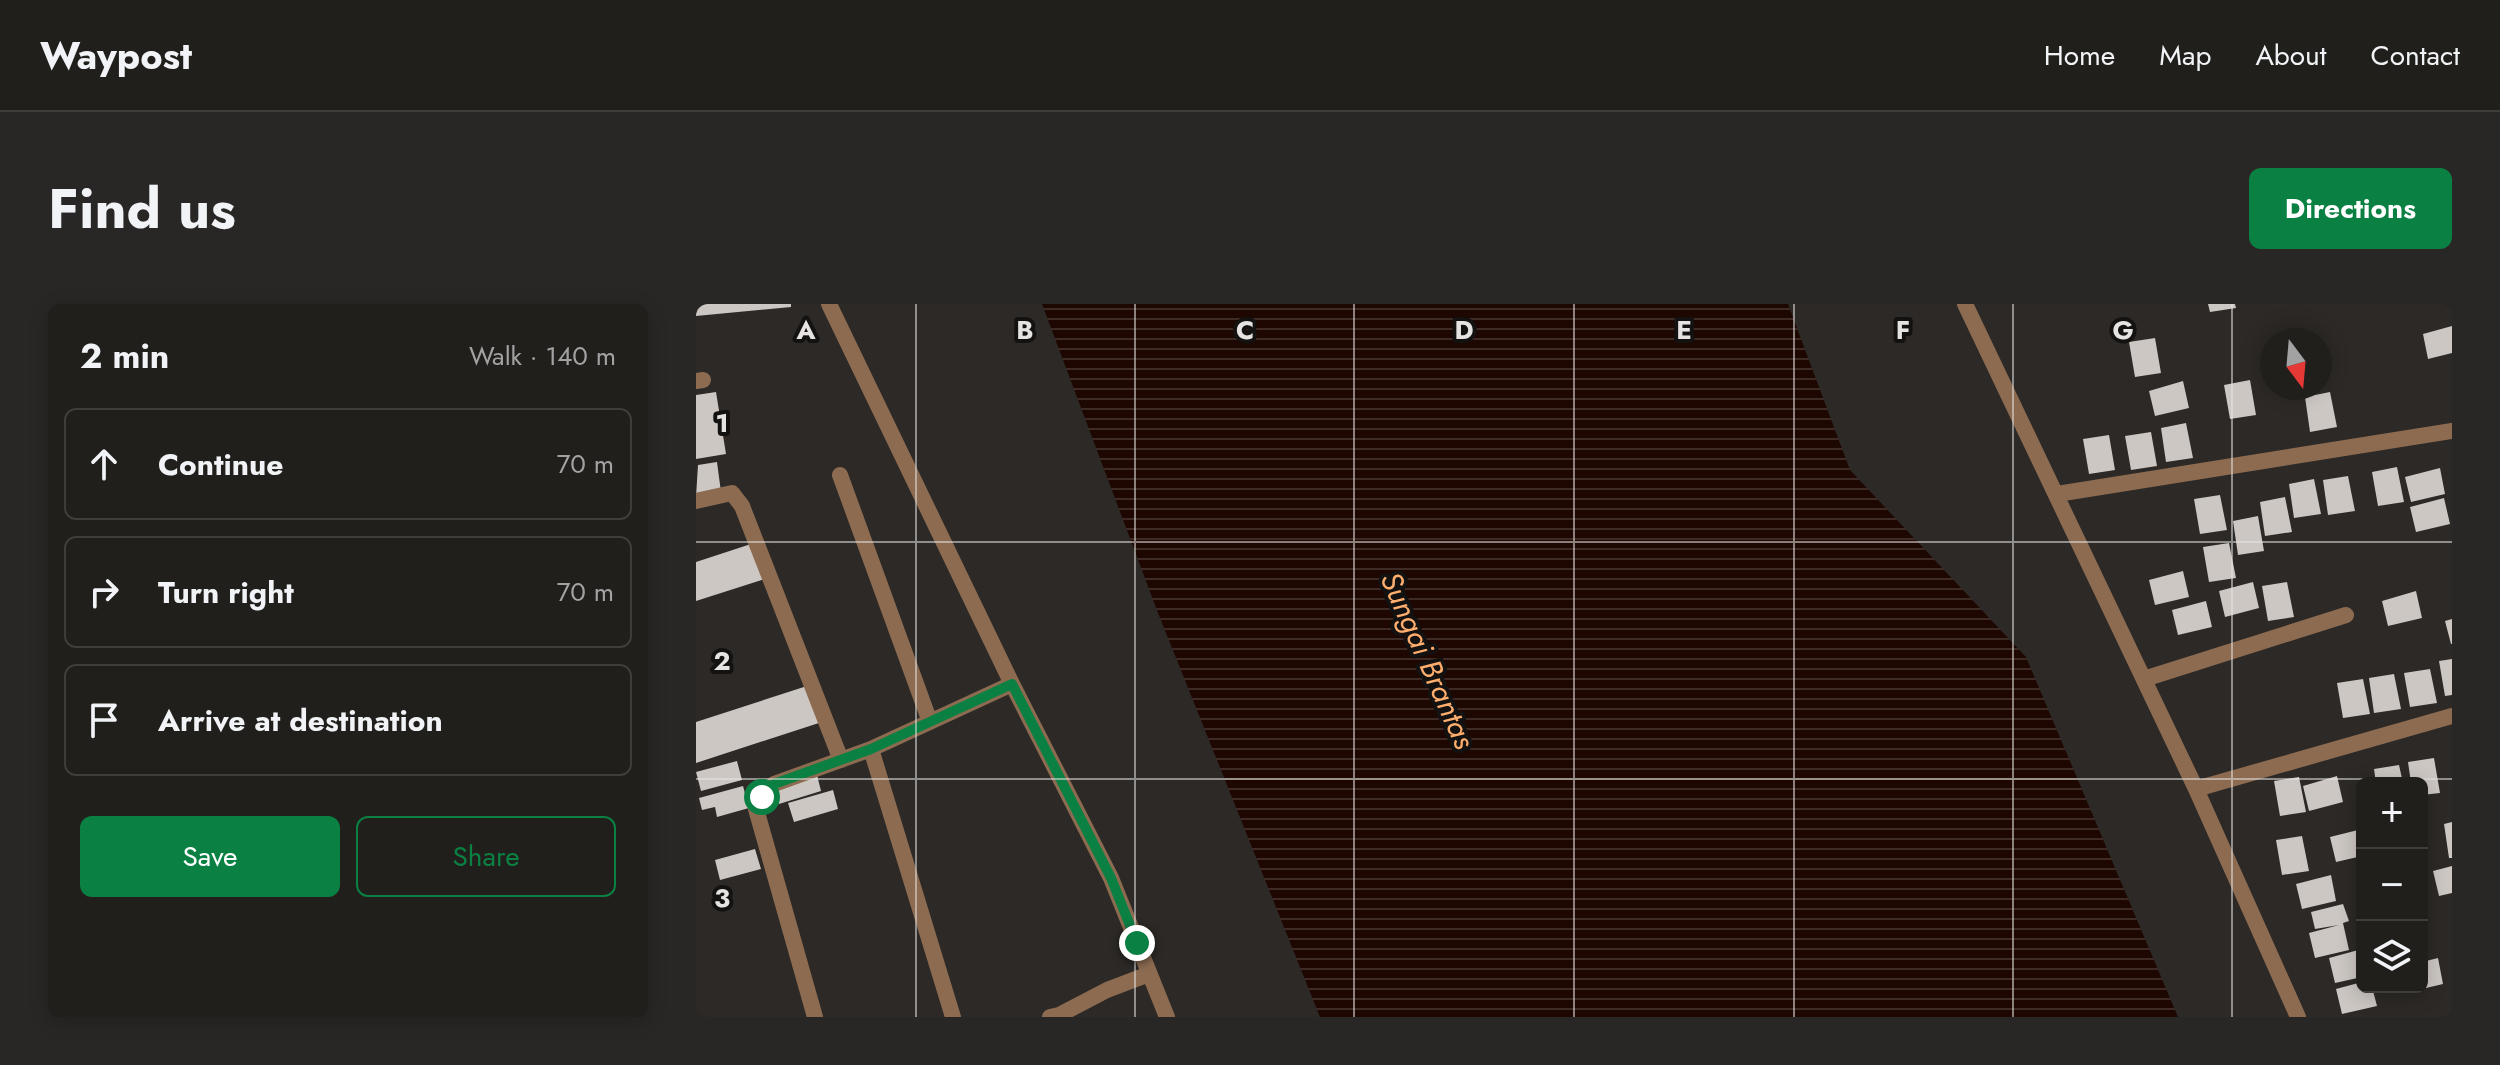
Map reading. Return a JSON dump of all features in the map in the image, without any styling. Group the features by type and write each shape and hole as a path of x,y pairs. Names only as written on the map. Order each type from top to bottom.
{"street":[{"path":"829,304 1012,684 1111,878 1167,1017"},
{"path":"1965,304 2196,789 2298,1017"},
{"path":"2057,494 2452,431"},
{"path":"840,475 930,722"},
{"path":"696,501 732,493 742,506 841,760"},
{"path":"2144,679 2346,615"},
{"path":"815,1017 756,809 762,797 774,784 871,749 1012,684"},
{"path":"2196,789 2452,716"},
{"path":"871,749 953,1017"},
{"path":"1057,1016 1107,990 1149,974"}],"water":[{"name":"Sungai Brantas","path":"1042,304 1788,304 1850,470 2026,657 2178,1017 1320,1017 1158,613"}],"building":[{"path":"696,304 791,304 791,307 696,316"},
{"path":"2208,304 2235,304 2236,308 2210,312"},
{"path":"2452,326 2452,353 2428,359 2423,334"},
{"path":"2155,338 2161,373 2135,377 2129,342"},
{"path":"2250,380 2256,415 2230,419 2224,385"},
{"path":"2183,381 2189,408 2155,416 2149,391"},
{"path":"716,392 726,454 696,459 696,395"},
{"path":"2305,400 2332,400 2337,427 2310,432"},
{"path":"2186,423 2193,458 2166,462 2161,428"},
{"path":"2151,432 2157,466 2131,470 2125,436"},
{"path":"2109,435 2115,470 2089,474 2083,439"},
{"path":"717,462 721,492 696,497 698,465"},
{"path":"2397,467 2404,502 2378,506 2372,472"},
{"path":"2440,468 2445,494 2411,502 2405,477"},
{"path":"2348,476 2355,511 2328,515 2323,480"},
{"path":"2314,479 2321,514 2294,518 2289,484"},
{"path":"2220,495 2227,530 2200,534 2194,499"},
{"path":"2285,497 2292,532 2265,536 2260,502"},
{"path":"2444,498 2450,524 2416,532 2410,507"},
{"path":"2258,516 2264,551 2238,555 2233,521"},
{"path":"754,543 765,579 696,601 696,562"},
{"path":"2229,543 2236,578 2209,582 2203,547"},
{"path":"2183,571 2189,597 2155,605 2149,580"},
{"path":"2253,582 2259,608 2225,617 2219,591"},
{"path":"2287,582 2294,617 2268,621 2262,586"},
{"path":"2416,591 2422,618 2388,626 2382,601"},
{"path":"2206,601 2212,627 2178,635 2172,610"},
{"path":"2452,619 2452,644 2451,644 2445,621"},
{"path":"2452,659 2452,695 2445,696 2439,661"},
{"path":"2430,669 2437,703 2410,707 2404,673"},
{"path":"2394,674 2401,709 2374,713 2369,678"},
{"path":"2363,679 2370,714 2343,718 2337,683"},
{"path":"810,685 822,722 696,763 696,722"},
{"path":"2434,758 2440,793 2428,794 2428,777 2410,777 2408,762"},
{"path":"737,761 742,780 701,791 696,772"},
{"path":"2399,765 2402,777 2375,777 2374,769"},
{"path":"817,775 821,791 779,804 774,788"},
{"path":"2337,776 2343,802 2309,811 2303,786"},
{"path":"2299,777 2306,812 2280,816 2274,781"},
{"path":"743,786 749,808 717,817 715,807 702,810 699,798"},
{"path":"833,790 838,809 794,822 788,803"},
{"path":"2452,822 2452,858 2449,858 2444,824"},
{"path":"2356,830 2356,857 2336,862 2330,837"},
{"path":"2302,836 2309,871 2282,875 2276,840"},
{"path":"755,849 761,869 720,880 715,860"},
{"path":"2452,866 2452,893 2439,896 2433,871"},
{"path":"2331,875 2336,901 2302,909 2296,884"},
{"path":"2343,904 2349,921 2343,923 2349,950 2315,958 2309,933 2339,925 2315,929 2311,912"},
{"path":"2356,951 2356,978 2335,983 2329,958"},
{"path":"2438,958 2443,984 2428,988 2428,960"},
{"path":"2356,984 2356,993 2374,993 2377,1006 2342,1014 2336,989"}],"route":[{"path":"762,797 774,784 871,749 1012,684 1111,878 1137,943"}]}
